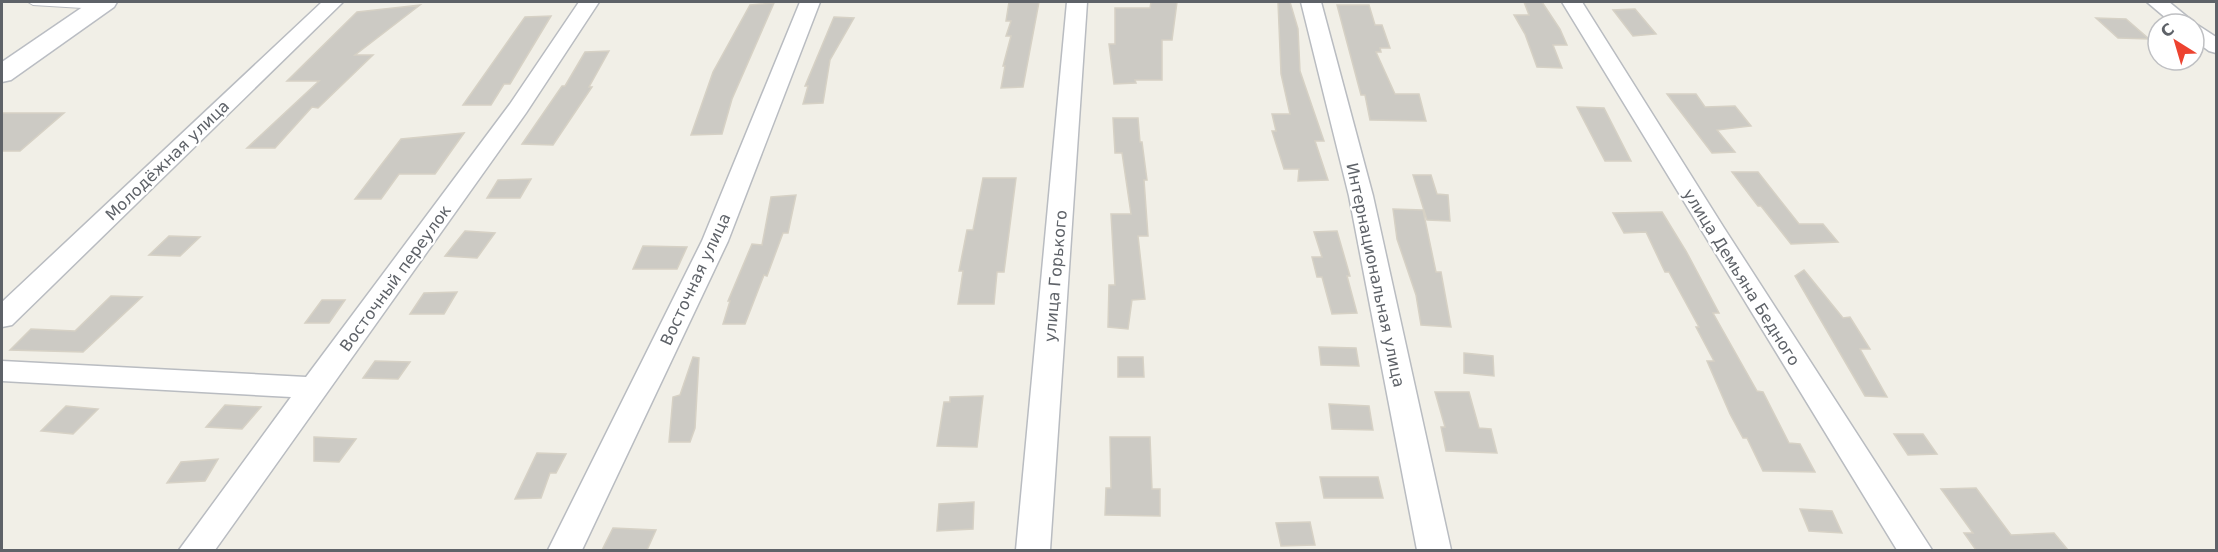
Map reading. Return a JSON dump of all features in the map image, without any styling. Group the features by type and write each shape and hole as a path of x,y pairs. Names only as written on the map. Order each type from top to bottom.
{"street":[{"name":"Молодёжная улица","path":"2,318 333,2"},
{"name":"Восточный переулок","path":"196,550 518,108 588,2"},
{"name":"Восточная улица","path":"565,550 715,241 810,2"},
{"name":"улица Горького","path":"1033,550 1077,2"},
{"name":"Интернациональная улица","path":"1311,2 1361,196 1434,550"},
{"name":"улица Демьяна Бедного","path":"1572,2 1711,228 1915,550"},
{"path":"2157,2 2170,12"},
{"path":"2,74 102,4"},
{"path":"2,370 315,388"}],"lane":[{"path":"33,2 102,4"}],"building":[{"path":"1009,2 1039,2 1023,87 1001,88 1005,66 1003,66 1011,36 1006,36 1011,21 1006,21"},
{"path":"1151,2 1177,2 1172,40 1162,40 1162,80 1135,80 1136,83 1114,84 1109,44 1115,44 1115,8 1150,8"},
{"path":"1278,2 1290,2 1298,29 1300,71 1324,141 1315,141 1328,180 1298,181 1299,169 1284,169 1272,131 1276,131 1272,114 1290,114 1281,74"},
{"path":"1524,2 1542,2 1560,29 1567,45 1553,45 1562,68 1537,67 1525,34 1514,15 1529,15"},
{"path":"774,3 732,99 722,134 691,135 713,72 750,5"},
{"path":"420,5 355,55 373,55 318,108 312,107 275,148 247,148 319,81 287,81 357,12"},
{"path":"1337,5 1369,5 1375,25 1382,25 1390,48 1380,48 1381,52 1376,52 1395,94 1419,94 1426,121 1370,120 1365,95 1361,95"},
{"path":"1635,9 1656,34 1633,36 1613,10"},
{"path":"551,16 510,84 504,84 491,105 463,105 525,17"},
{"path":"834,17 854,18 830,60 823,103 803,104 808,86 805,86"},
{"path":"2096,18 2126,19 2146,36 2146,39 2118,38"},
{"path":"609,51 589,87 592,87 553,145 522,144 562,86 565,86 585,52"},
{"path":"1667,94 1696,94 1705,107 1735,106 1751,126 1717,130 1735,152 1712,153"},
{"path":"1577,107 1604,108 1631,161 1605,161"},
{"path":"2,113 64,113 20,151 2,151"},
{"path":"1113,118 1138,118 1147,180 1144,180 1148,236 1138,236 1145,299 1132,300 1128,329 1108,327 1109,285 1115,285 1111,214 1131,214 1122,153 1115,153"},
{"path":"464,133 435,174 399,174 381,199 355,199 401,139"},
{"path":"1732,172 1758,172 1799,224 1823,224 1838,242 1791,244"},
{"path":"1413,175 1431,175 1437,194 1448,195 1450,221 1427,220"},
{"path":"983,178 1016,178 1004,272 997,272 994,304 958,304 963,271 959,271 967,230 973,230"},
{"path":"531,179 520,198 487,198 498,180"},
{"path":"796,195 788,233 783,233 767,276 764,275 745,324 723,324 730,301 728,301 752,244 762,245 771,197"},
{"path":"1393,209 1423,210 1436,272 1441,272 1451,327 1421,325 1416,295 1397,239"},
{"path":"1662,212 1719,313 1713,313 1757,391 1763,392 1789,443 1800,444 1815,472 1763,471 1747,438 1743,438 1730,414 1707,361 1714,361 1696,327 1699,327 1669,272 1665,272 1646,232 1624,233 1613,213"},
{"path":"465,231 495,233 477,258 445,256"},
{"path":"1337,231 1350,276 1347,276 1357,313 1332,314 1322,277 1317,277 1312,257 1322,257 1314,232"},
{"path":"169,236 200,237 180,256 149,255"},
{"path":"643,246 687,247 677,269 633,269"},
{"path":"1804,270 1843,318 1850,317 1870,349 1860,349 1887,397 1865,396 1795,276"},
{"path":"457,292 444,314 410,314 424,293"},
{"path":"111,296 142,297 83,352 10,350 31,329 75,331"},
{"path":"322,300 345,300 329,323 305,323"},
{"path":"1319,347 1356,348 1359,366 1321,365"},
{"path":"1464,353 1493,356 1494,376 1464,373"},
{"path":"693,357 699,358 695,428 690,442 669,442 673,397 680,395"},
{"path":"1118,357 1143,357 1144,377 1118,377"},
{"path":"375,361 410,362 398,379 363,378"},
{"path":"1435,392 1469,392 1479,428 1491,429 1497,453 1446,451 1441,427 1445,427"},
{"path":"983,396 977,447 937,446 944,402 950,402 950,397"},
{"path":"1329,404 1369,406 1373,430 1332,429"},
{"path":"225,405 261,407 242,429 206,427"},
{"path":"66,406 98,409 73,434 41,431"},
{"path":"1894,434 1923,434 1937,454 1908,455"},
{"path":"314,437 356,439 339,462 314,461"},
{"path":"1110,437 1150,437 1152,489 1160,489 1160,516 1105,515 1106,488 1111,488"},
{"path":"537,453 566,454 556,473 550,473 541,498 515,499"},
{"path":"218,459 205,481 167,483 181,462"},
{"path":"1320,477 1378,477 1383,498 1324,498"},
{"path":"1976,488 2011,535 2054,533 2068,550 1976,550 1964,533 1973,533 1941,489"},
{"path":"974,502 973,529 937,531 939,504"},
{"path":"1800,509 1832,511 1842,533 1809,531"},
{"path":"1310,522 1315,545 1281,546 1276,523"},
{"path":"613,528 656,530 647,550 602,550"}]}
